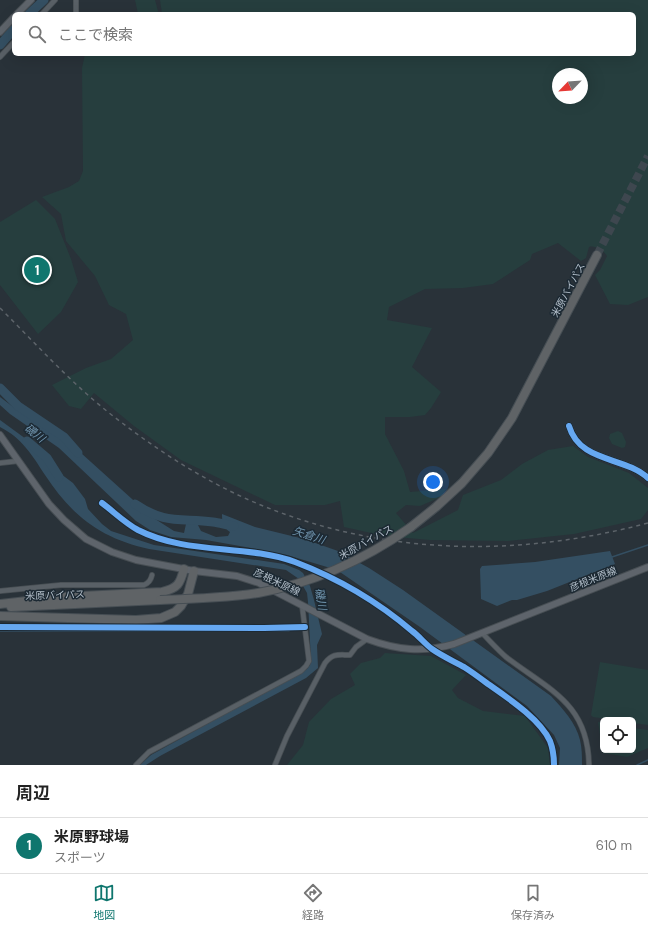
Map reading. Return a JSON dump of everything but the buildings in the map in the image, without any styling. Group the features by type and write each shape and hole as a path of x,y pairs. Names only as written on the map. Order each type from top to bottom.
{"highway":[{"name":"米原バイパス","path":"0,607 223,597 258,593 289,586 317,577 344,566 387,544 436,507 462,483 488,453 512,418 597,255"},
{"path":"0,604 62,597 162,592 176,587 184,569"},
{"path":"0,616 136,620 161,618 175,612 181,606 188,594 194,571"}],"main road":[{"path":"19,12 31,0"},
{"path":"0,32 12,19"},
{"path":"569,426 571,434 583,448 636,470 648,478"},
{"name":"彦根米原線","path":"0,435 49,504 64,520 86,539 112,552 136,560 194,571 237,576 258,583 367,639 384,646 419,650 435,649 454,644 648,567"}],"street":[{"path":"44,12 56,0"},
{"path":"76,0 76,12"},
{"path":"0,57 12,44"},
{"path":"0,463 18,461"},
{"path":"102,503 138,530 157,538 188,545 275,556 295,562 337,580 387,612 435,649 464,667 514,702 529,715 550,741 553,750 554,765"},
{"path":"0,591 61,585 144,585 151,580 152,575"},
{"path":"136,765 149,752 257,695 306,666 309,661 304,606"},
{"path":"0,627 305,627"},
{"path":"479,634 505,656 564,700 576,716 587,739 590,765"},
{"path":"275,765 287,736 325,663 335,655 350,655 356,647 367,639"}],"green space":[{"path":"135,0 155,0 158,12 138,12"},
{"path":"160,0 648,0 648,297 628,305 610,304 595,275 600,270 607,256 606,254 602,250 589,247 586,258 581,261 558,243 532,254 530,260 493,284 463,288 425,289 389,307 387,320 432,328 412,367 441,392 425,415 410,417 385,417 385,434 404,471 410,492 446,489 441,497 420,506 406,505 396,513 413,533 458,510 463,495 501,480 522,464 548,450 573,446 588,457 629,473 648,488 648,510 641,519 574,534 508,541 430,540 385,536 344,527 340,501 325,505 275,505 181,460 134,426 94,393 81,409 69,406 52,385 86,368 111,359 133,340 126,314 109,305 95,276 66,241 61,214 42,197 69,187 79,181 83,171 82,68 85,56 636,56 636,12 162,12"},
{"path":"36,200 55,219 71,259 78,282 61,312 38,334 0,285 0,222"},
{"path":"618,431 622,433 626,442 625,447 622,448 612,444 609,438 610,434"},
{"path":"385,653 431,656 466,675 452,690 458,698 483,711 525,716 548,748 550,765 287,765 303,745 309,722 331,699 355,685 350,674 361,663 380,658"},
{"path":"600,662 648,670 648,725 636,723 636,717 600,718 593,717 591,715"},
{"path":"598,722 600,722 600,734"},
{"path":"636,728 648,730 648,748 627,757 603,753 636,753"}],"water":[{"path":"0,397 20,412 59,435 152,517 174,531 184,533 186,524 192,518 198,519 198,525 201,531 216,537 228,536 230,532 223,524 222,514 255,527 304,539 338,551 369,568 403,590 551,696 572,722 578,734 581,743 582,765 559,765 560,748 554,735 527,706 420,627 337,570 287,555 206,540 171,537 150,530 136,521 59,448 10,414 0,405"},
{"path":"0,420 26,439 57,471 73,483 85,499 88,509 111,531 154,545 284,564 303,573 310,586 322,634 317,645 318,668 306,678 160,756 146,765 140,765 151,755 307,669 311,661 307,593 299,579 286,570 149,549 116,539 102,532 77,514 55,490 26,448 8,431 0,427"},
{"path":"610,551 615,564 547,591 517,600 512,600 497,606 481,599 480,569 482,566 535,562"}],"waterway":[{"path":"31,12 44,0"},
{"path":"0,45 12,31"},
{"name":"矢倉川","path":"0,388 18,406 64,437 78,453"},
{"name":"磯川","path":"27,441 47,458 59,477"},
{"name":"矢倉川","path":"135,504 155,515 172,519 213,522 234,526"},
{"path":"612,557 648,545"},
{"path":"0,631 289,631"},
{"path":"637,765 648,760"}],"tunnel":[{"path":"597,255 648,156"}],"railway":[{"path":"0,308 83,391 113,416 164,453 218,485 256,503 304,521 352,533 401,542 450,546 500,546 549,542 599,534 648,523"}],"cycle path":[{"path":"569,426 575,438 583,447 604,458 638,471 648,478"},
{"path":"102,503 133,527 157,538 176,543 276,556 311,568 342,583 385,610 415,633 432,649 467,669 523,710 539,725 550,741 554,765"},
{"path":"0,627 305,627"}],"place":[{"name":"米原野球場","path":"37,270"}]}
